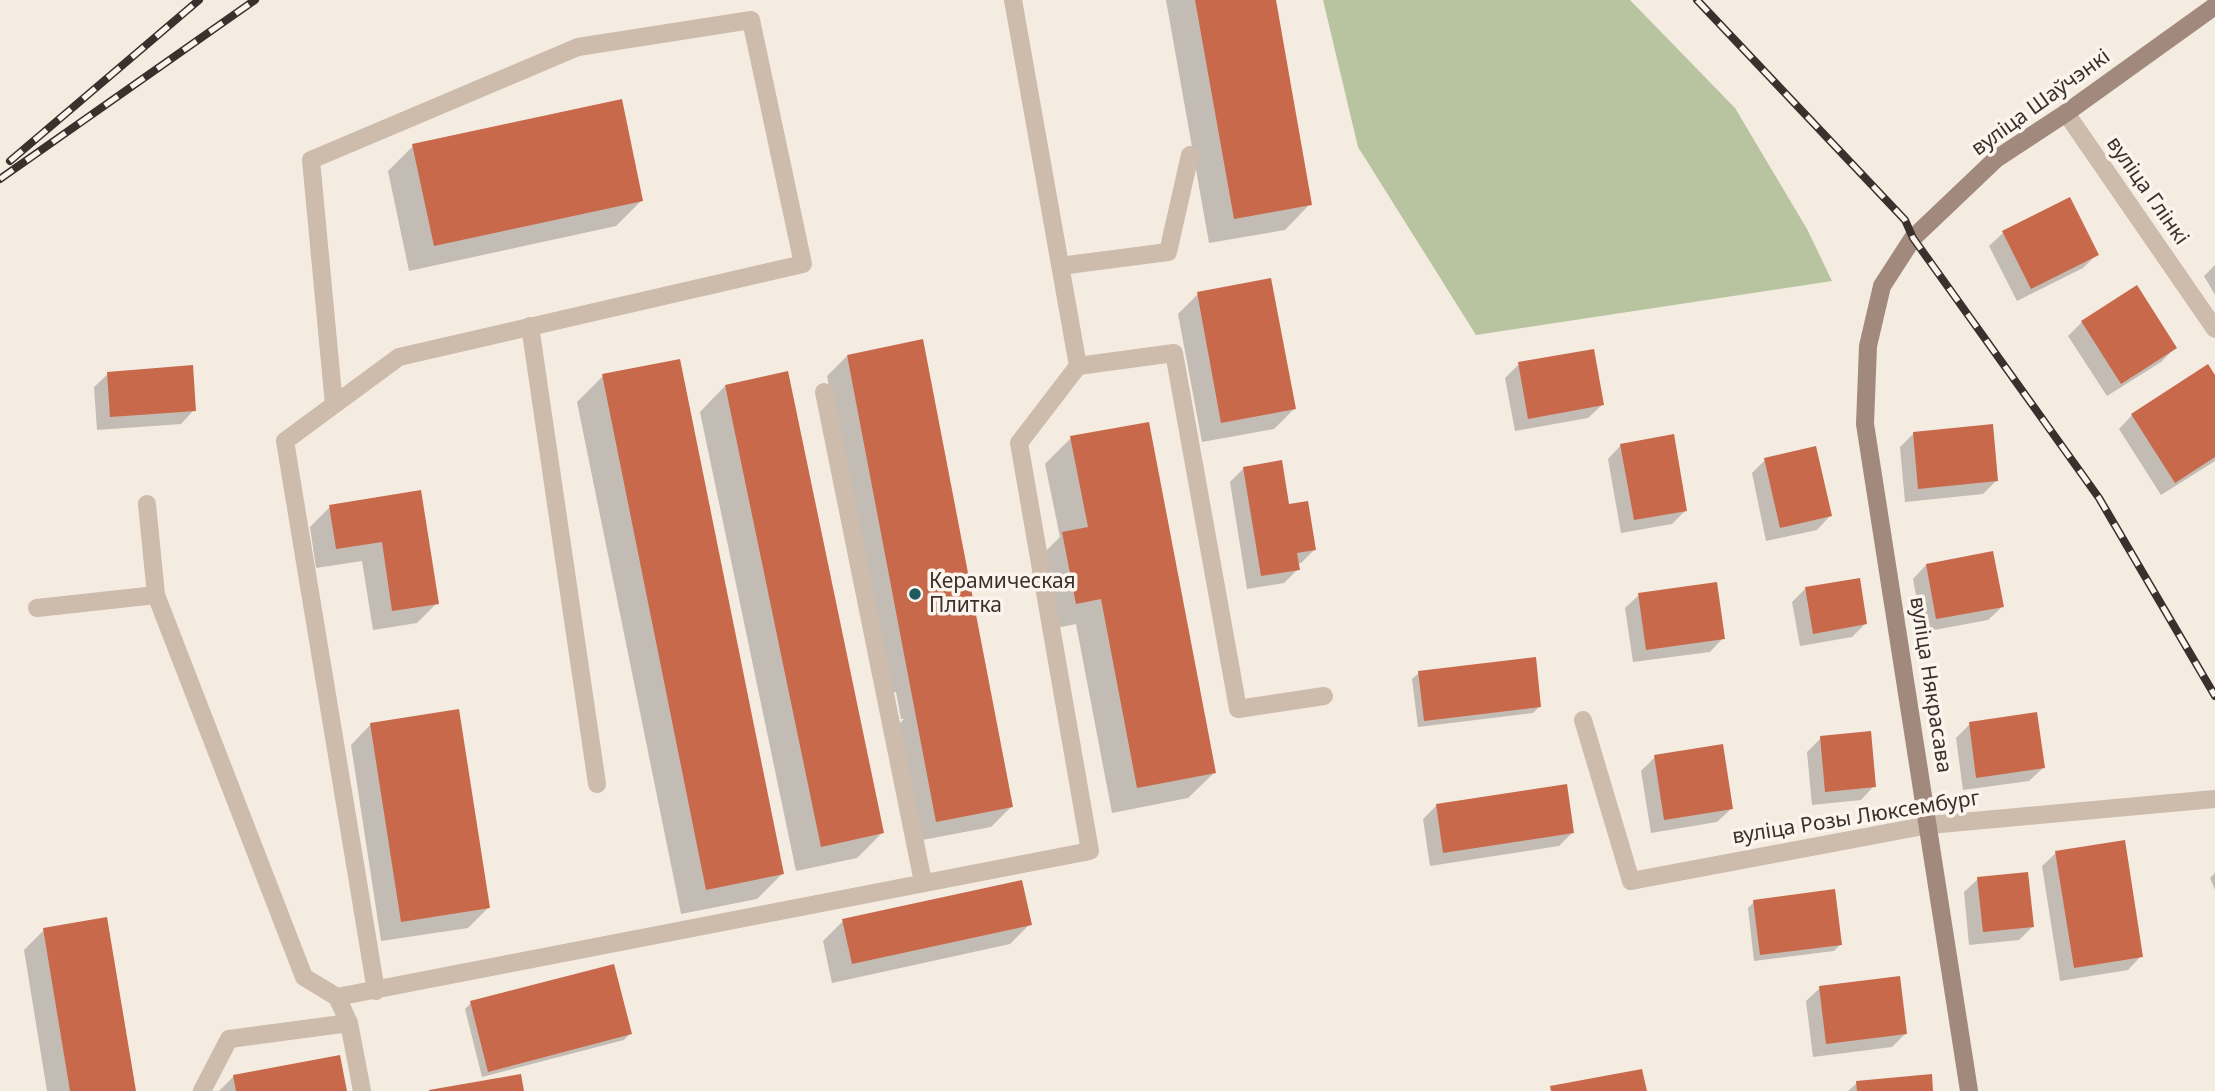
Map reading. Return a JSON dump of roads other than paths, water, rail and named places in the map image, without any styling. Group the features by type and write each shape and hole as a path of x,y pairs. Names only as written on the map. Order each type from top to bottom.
{"main road":[{"name":"вуліца Шаўчэнкі","path":"1882,286 1913,238 1996,159 2066,113 2215,6"},
{"name":"вуліца Някрасава","path":"1882,286 1868,346 1866,424 1969,1091"}],"street":[{"path":"1013,0 1078,366"},
{"path":"334,405 311,160 578,47 751,20 803,264 398,357 334,405 285,441 376,992"},
{"name":"вуліца Глінкі","path":"2066,113 2215,329"},
{"path":"1060,266 1168,252 1190,155"},
{"path":"530,326 597,784"},
{"path":"337,998 1090,851 1019,443 1078,366 1174,354 1238,709 1324,696"},
{"path":"824,392 923,882"},
{"path":"146,504 156,595 304,977 337,998 349,1023 362,1091"},
{"path":"37,608 156,595"},
{"name":"вуліца Розы Люксембург","path":"1583,720 1631,881 1929,825 2215,799"},
{"path":"202,1091 229,1039 349,1023"}],"railway":[{"path":"10,161 199,0"},
{"path":"0,179 255,0"},
{"path":"1697,0 1905,220 1913,238 2099,498 2215,696"}],"place":[{"name":"Керамическая Плитка","path":"915,594"}]}
